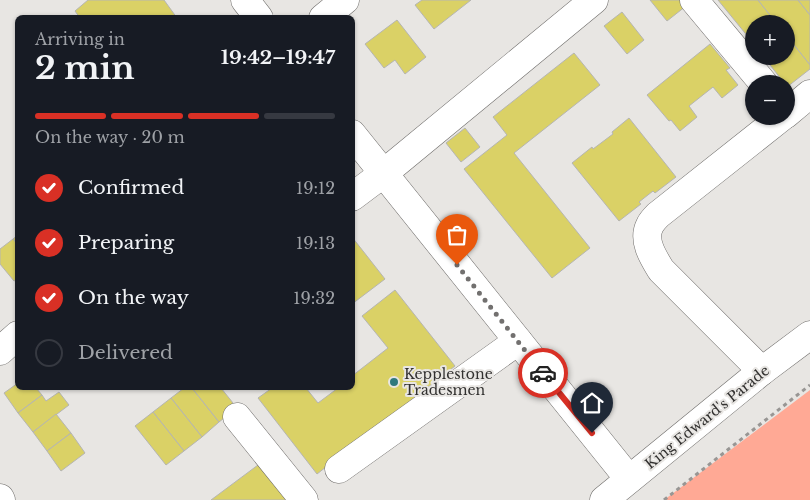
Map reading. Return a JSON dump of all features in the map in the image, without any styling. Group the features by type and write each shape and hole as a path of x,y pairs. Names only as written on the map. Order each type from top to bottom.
{"street":[{"path":"245,0 257,15"},
{"path":"327,15 345,0"},
{"path":"355,194 384,173 594,0"},
{"path":"694,0 756,75"},
{"path":"795,106 810,94"},
{"path":"762,372 661,270 651,255 647,240 650,226 658,215 771,125"},
{"path":"355,138 629,479"},
{"name":"King Edward's Parade","path":"604,500 810,335"},
{"path":"0,350 15,338"},
{"path":"340,469 518,341"},
{"path":"237,417 304,500"}],"path":[{"path":"664,500 810,385"}],"shaded area":[{"path":"810,390 810,500 664,500"}],"building":[{"path":"88,0 164,0 175,15 78,15 75,11"},
{"path":"422,0 471,0 434,29 415,5"},
{"path":"650,0 681,0 686,6 667,21"},
{"path":"718,0 758,0 770,15 745,15 745,33"},
{"path":"758,0 798,0 810,15 810,65 795,46 795,15 770,15"},
{"path":"798,0 810,0 810,15"},
{"path":"622,12 644,40 627,54 604,26"},
{"path":"397,20 426,57 405,74 395,60 384,68 365,44"},
{"path":"710,44 730,68 726,70 738,85 722,98 713,87 689,106 697,117 680,131 647,95"},
{"path":"795,46 810,65 810,69 795,81 795,75 778,75 770,65 795,65"},
{"path":"574,53 600,85 514,153 590,248 552,278 464,169 507,135 493,117"},
{"path":"629,118 676,177 655,193 653,191 639,202 641,204 619,221 572,163 592,147 593,149 613,134 612,132"},
{"path":"465,128 480,147 461,162 446,143"},
{"path":"13,239 15,241 14,281 0,264 0,249"},
{"path":"355,241 385,279 355,302"},
{"name":"Kepplestone Tradesmen","path":"395,290 455,366 317,474 258,398 269,390 308,390 318,403 335,390 355,390 355,374 388,348 362,316"},
{"path":"15,385 15,390 38,390 42,395 18,413 4,393"},
{"path":"181,390 194,390 219,422 202,437 171,398"},
{"path":"194,390 223,390 237,408 219,422"},
{"path":"59,392 69,405 33,432 18,413 42,395 46,401"},
{"path":"171,398 202,437 184,451 153,412"},
{"path":"153,412 184,451 166,465 135,426"},
{"path":"56,414 71,433 47,451 33,432"},
{"path":"71,433 85,453 61,471 47,451"},
{"path":"260,456 297,500 211,500 258,465"}],"way so far":[{"path":"457,265 543,373"}],"place":[{"name":"Kepplestone Tradesmen","path":"394,382"}],"route":[{"path":"543,373 592,433"}]}
